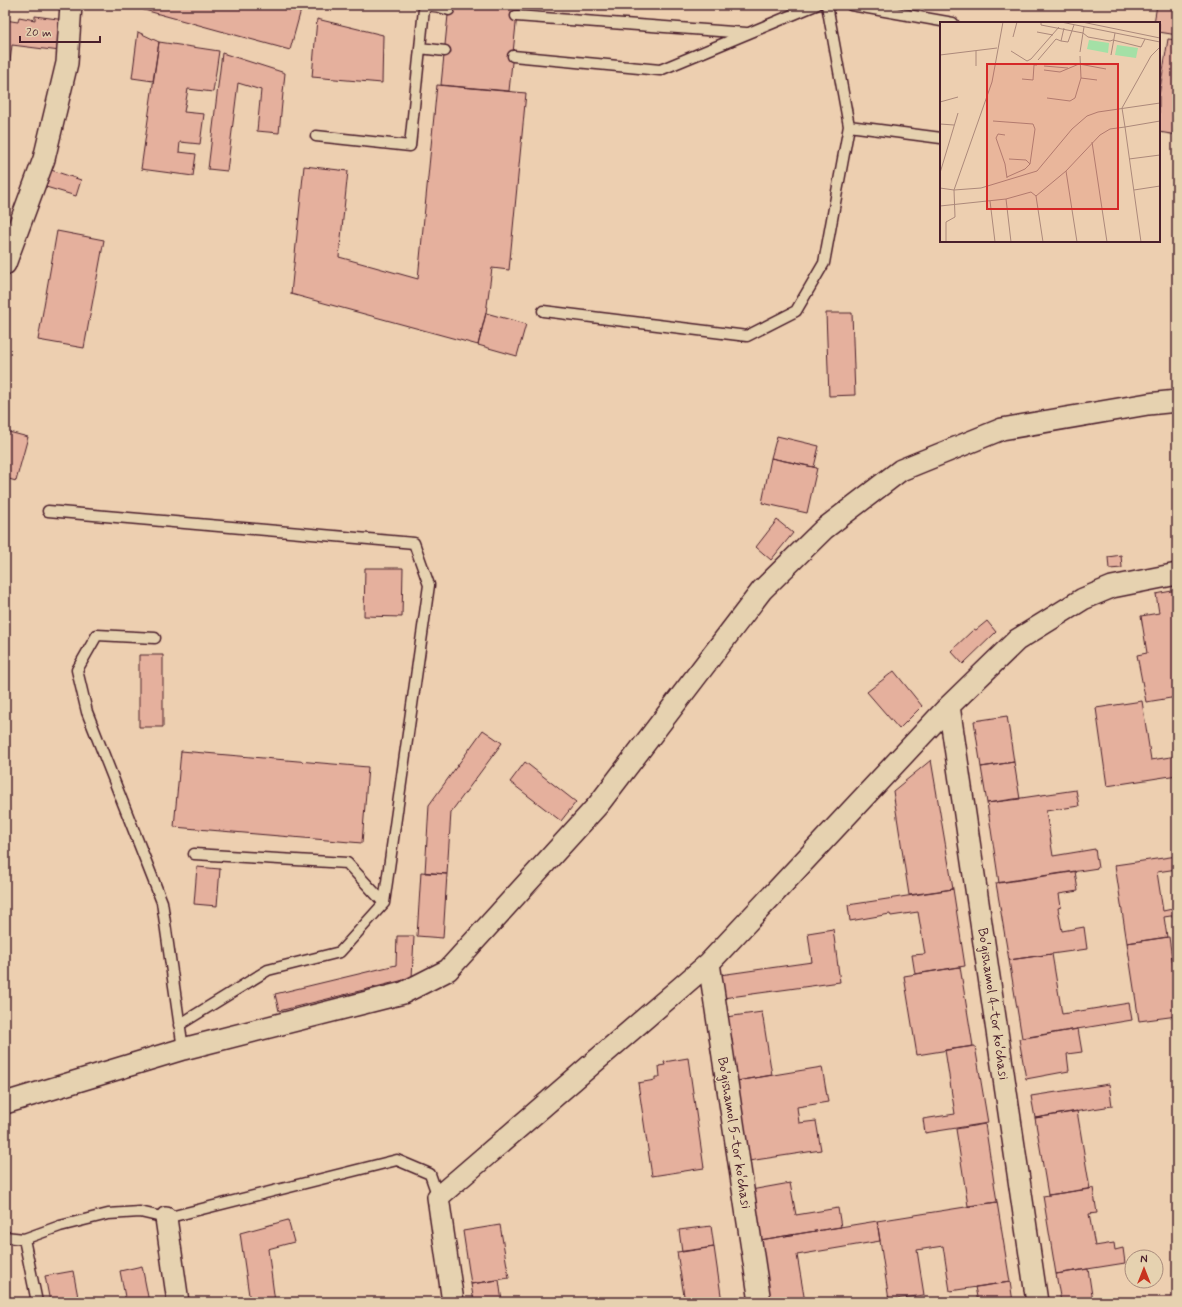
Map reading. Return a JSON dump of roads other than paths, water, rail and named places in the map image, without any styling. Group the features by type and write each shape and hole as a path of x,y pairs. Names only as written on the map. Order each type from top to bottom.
{"street":[{"path":"5,264 44,159 67,63 72,5"},
{"path":"5,1103 183,1049 403,994 448,970 598,805 762,590 824,529 901,470 1002,429 1148,404 1177,401"},
{"path":"453,1302 438,1197 709,963 949,706 1017,640 1083,599 1112,587 1177,574"},
{"name":"Boʻgishamol 4-tor koʻchasi","path":"949,706 1037,1302"},
{"name":"Boʻgishamol 5-tor koʻchasi","path":"709,963 760,1302"},
{"path":"166,1218 178,1302"}],"lane":[{"path":"316,136 410,146 424,10 430,5 449,10"},
{"path":"513,56 660,70 816,5"},
{"path":"543,311 747,336 796,311 824,263 850,126 827,5"},
{"path":"851,5 947,22"},
{"path":"516,16 748,33"},
{"path":"420,48 445,51"},
{"path":"850,126 940,138"},
{"path":"48,511 414,543 429,585 384,903 340,952 268,970 179,1025"},
{"path":"155,638 97,635 76,670 87,712 162,902 183,1049"},
{"path":"194,854 347,863 384,903"},
{"path":"5,1237 24,1239 60,1226 108,1214 140,1212 166,1218 397,1160 430,1174 438,1197"},
{"path":"24,1239 36,1302"}]}
